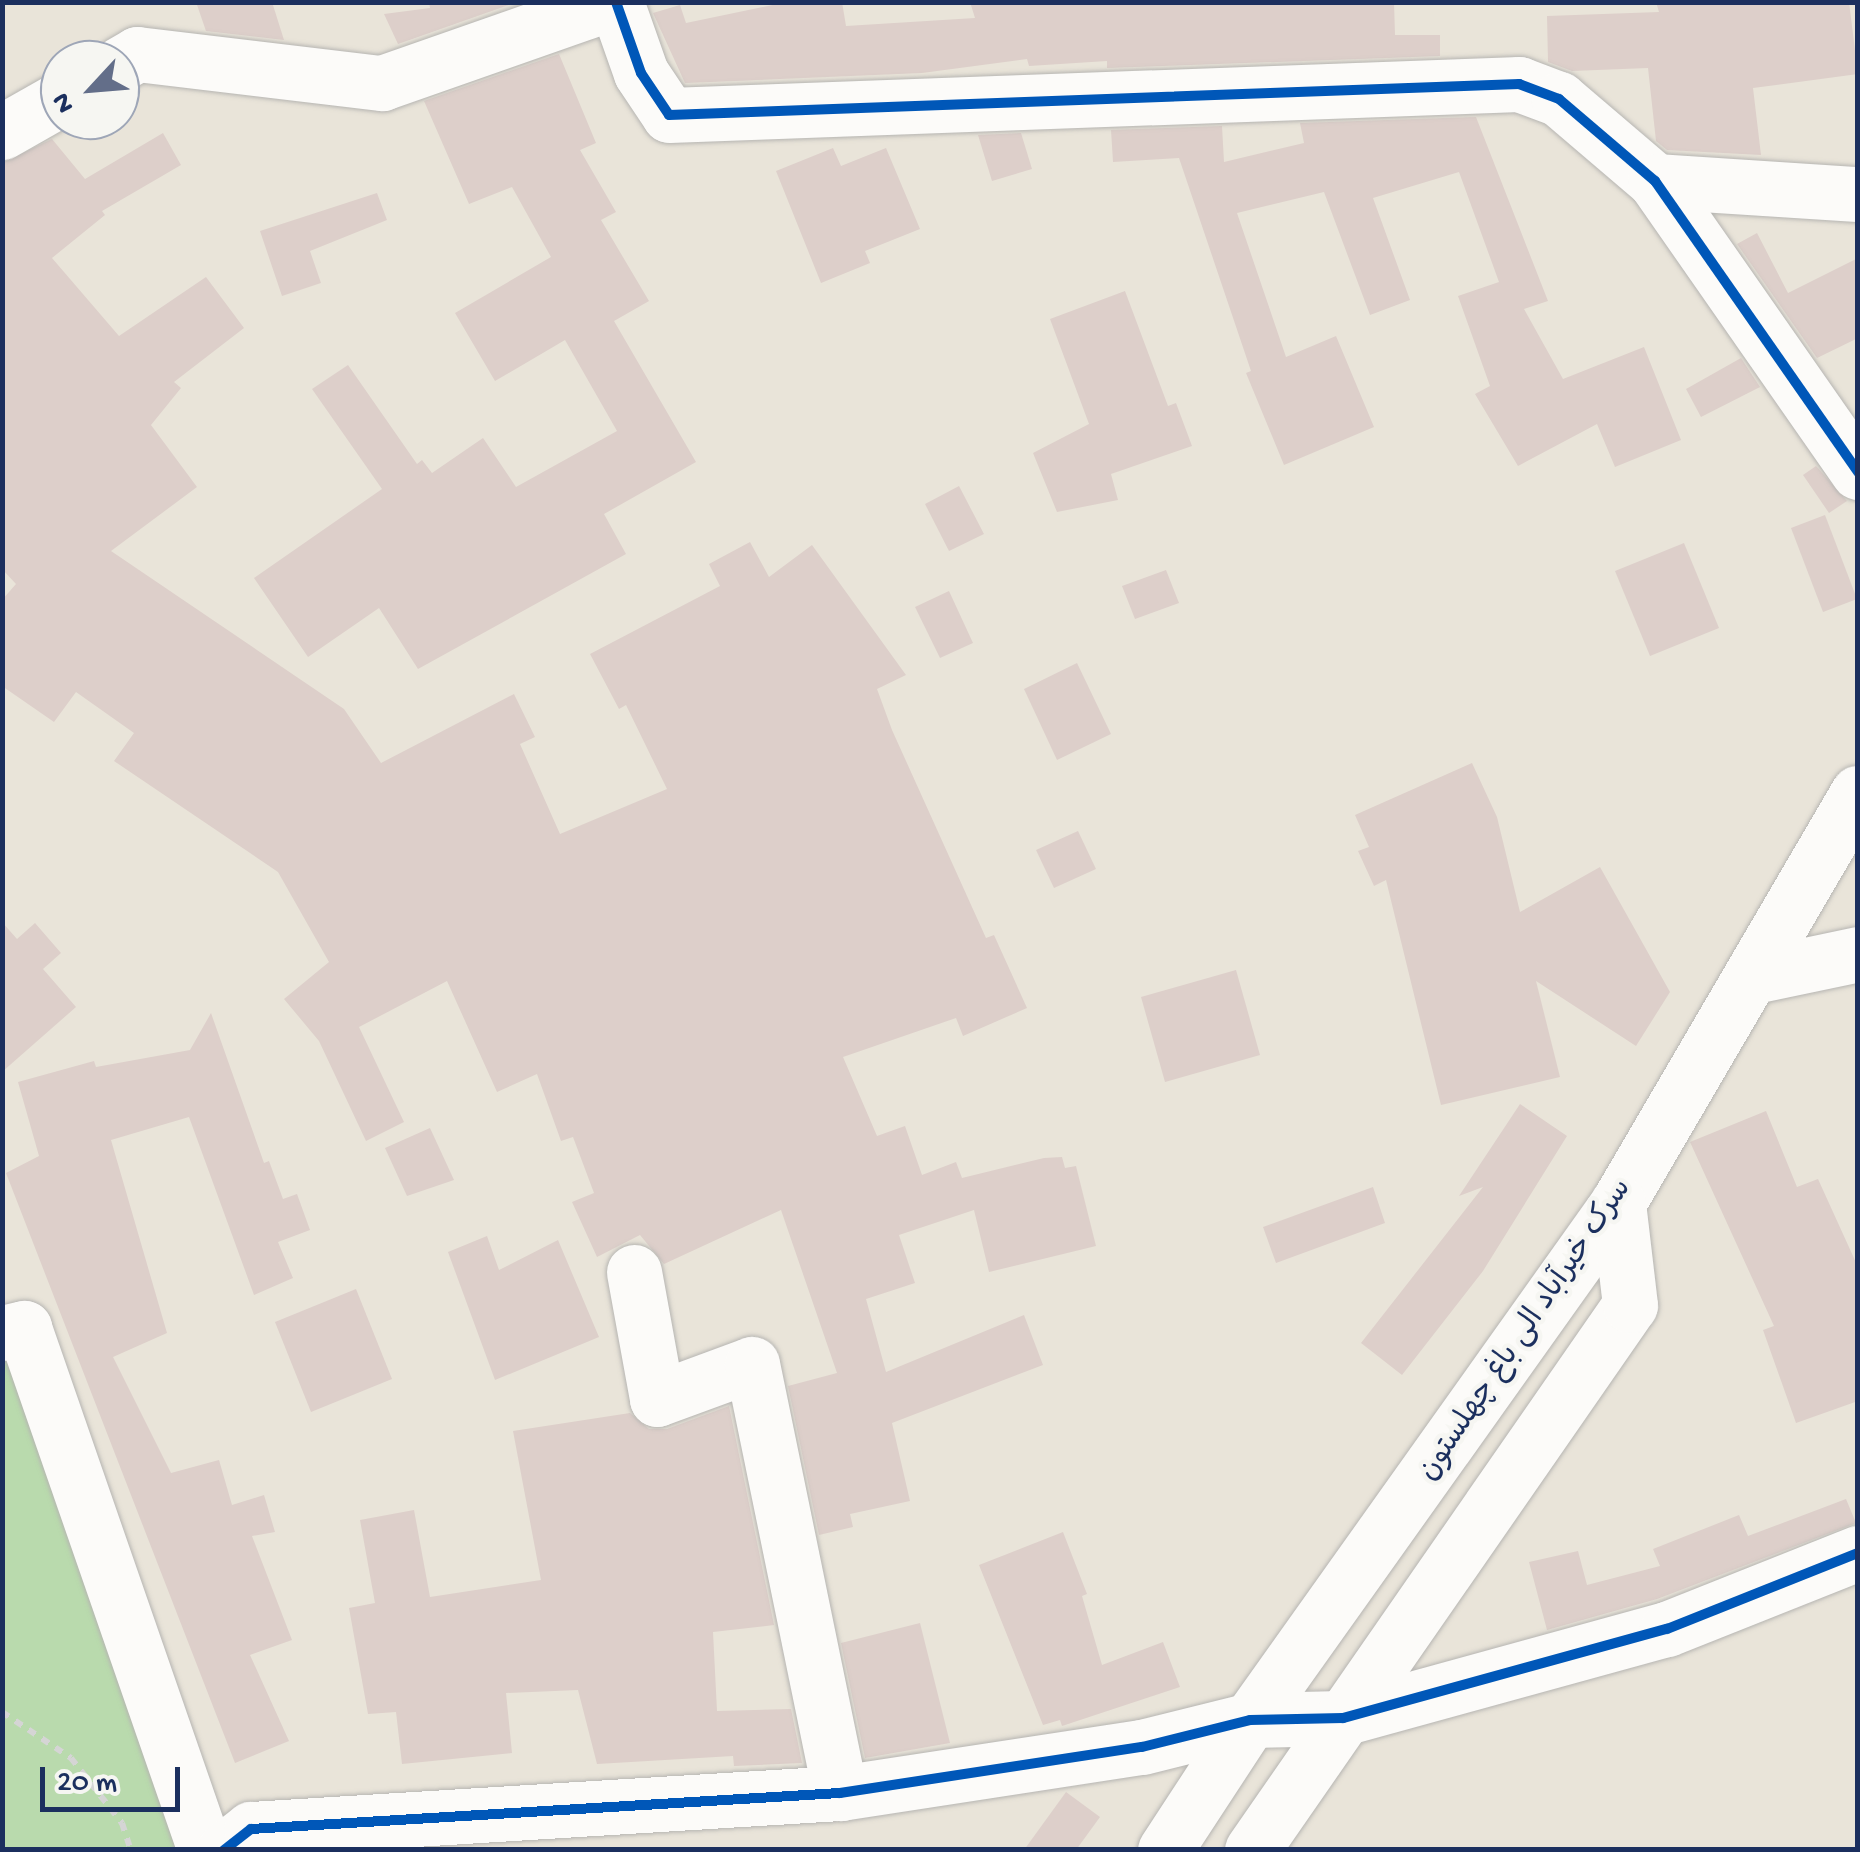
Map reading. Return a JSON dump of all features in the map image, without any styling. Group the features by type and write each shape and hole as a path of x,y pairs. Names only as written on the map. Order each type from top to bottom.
{"street":[{"path":"140,54 382,83 615,2 641,73 669,115 1519,84 1559,98 1654,180 1858,472"},
{"path":"2,132 40,110"},
{"path":"1654,180 1858,194"},
{"name":"سرک خیرآباد الی باغ چهلستون","path":"1165,1850 1250,1720 1618,1204 1754,976 1772,932 1854,811"},
{"path":"1754,976 1858,954"},
{"path":"1252,1850 1630,1304 1618,1204"},
{"path":"634,1272 657,1400 752,1364 840,1793"},
{"path":"2,1333 24,1328 206,1850"},
{"path":"224,1850 251,1829 840,1793 1142,1747 1250,1720 1343,1718 1667,1629 1858,1553"}],"path":[{"path":"2,1712 71,1758 122,1823 131,1850"}],"green space":[{"path":"2,1340 213,1849 3,1850"}],"building":[{"path":"196,2 272,2 284,40 206,31"},
{"path":"429,2 517,2 398,44 384,14 430,8"},
{"path":"787,2 842,2 846,26 975,18 970,2 1394,2 1395,35 1440,35 1440,56 1107,68 1107,61 1029,66 1027,59 922,73 685,83 653,13 680,5 686,23"},
{"path":"1656,2 1849,2 1858,74 1753,88 1761,155 1667,150 1656,141 1648,68 1572,71 1548,62 1547,16 1659,12"},
{"path":"559,54 596,143 580,150 616,212 601,220 649,301 614,321 696,462 604,514 626,554 418,669 379,608 308,657 254,578 382,489 312,389 348,365 417,464 422,460 432,473 483,438 516,487 617,431 565,340 495,381 455,313 551,257 512,187 469,204 424,101"},
{"path":"1476,117 1548,301 1524,309 1563,379 1644,347 1681,440 1615,467 1597,424 1518,466 1475,394 1490,386 1458,296 1499,282 1459,172 1373,198 1410,300 1370,315 1324,192 1237,213 1286,357 1336,336 1374,427 1284,465 1246,373 1251,371 1179,158 1113,162 1111,130 1222,126 1224,162 1304,143 1300,123"},
{"path":"163,133 181,165 102,211 105,215 52,258 119,336 206,277 244,328 174,382 181,388 151,425 197,487 111,551 344,709 381,763 514,694 535,737 520,744 560,834 667,789 626,705 619,709 590,654 720,586 709,564 750,542 769,577 812,545 906,675 877,689 986,938 994,935 1027,1008 963,1036 956,1018 843,1057 877,1136 905,1126 922,1175 956,1162 962,1178 1044,1158 1062,1157 1065,1168 1076,1166 1096,1246 989,1272 974,1210 899,1235 915,1283 866,1299 886,1372 1024,1315 1043,1365 892,1423 910,1501 850,1514 853,1527 819,1535 788,1386 837,1373 781,1210 664,1264 640,1235 597,1257 572,1202 594,1193 573,1137 561,1141 537,1074 497,1092 447,981 359,1027 404,1122 366,1141 319,1041 284,999 329,962 278,872 114,761 134,733 76,692 54,722 2,686 2,600 16,584 2,569 2,163 53,140 85,179"},
{"path":"1021,133 1032,169 992,181 978,135"},
{"path":"833,148 841,166 886,148 920,229 865,251 870,263 821,283 776,171"},
{"path":"377,193 387,220 310,251 321,283 282,296 260,231"},
{"path":"1757,233 1788,293 1858,258 1858,338 1817,358 1737,244"},
{"path":"1125,291 1168,406 1176,403 1192,446 1111,474 1118,500 1057,512 1033,453 1089,424 1050,319"},
{"path":"1741,358 1760,387 1701,417 1686,389"},
{"path":"1816,466 1847,501 1829,513 1803,475"},
{"path":"959,486 984,534 949,551 925,504"},
{"path":"1825,515 1857,599 1823,612 1791,528"},
{"path":"1684,543 1719,628 1650,656 1615,571"},
{"path":"1166,570 1179,603 1135,619 1122,586"},
{"path":"949,591 973,643 940,658 915,607"},
{"path":"1077,663 1111,734 1057,760 1024,689"},
{"path":"1472,763 1497,817 1520,912 1600,867 1670,992 1636,1046 1536,981 1560,1077 1441,1105 1386,880 1374,886 1358,851 1369,847 1355,815"},
{"path":"1078,831 1096,869 1054,888 1036,850"},
{"path":"2,922 17,939 35,923 61,953 43,969 76,1007 2,1072"},
{"path":"1236,970 1260,1055 1165,1082 1141,997"},
{"path":"211,1013 264,1163 269,1161 283,1199 297,1194 310,1230 278,1242 293,1278 254,1295 189,1117 111,1140 167,1333 113,1357 171,1473 219,1460 232,1505 264,1495 275,1532 252,1536 292,1640 250,1655 289,1741 235,1763 6,1173 39,1156 18,1082 94,1061 96,1067 190,1050"},
{"path":"1520,1104 1567,1136 1483,1271 1402,1375 1361,1343 1483,1187 1459,1196"},
{"path":"1766,1111 1797,1187 1818,1179 1858,1267 1858,1401 1796,1423 1763,1330 1774,1326 1690,1142"},
{"path":"430,1128 454,1180 407,1196 385,1148"},
{"path":"1373,1187 1385,1223 1276,1263 1263,1227"},
{"path":"487,1236 499,1270 558,1240 599,1337 495,1380 448,1252"},
{"path":"356,1289 392,1379 311,1412 275,1322"},
{"path":"729,1406 774,1625 713,1632 717,1711 791,1709 802,1763 734,1766 733,1756 597,1764 578,1690 506,1693 512,1753 402,1764 396,1712 368,1714 349,1608 375,1603 360,1520 414,1510 430,1597 541,1580 513,1431 630,1413 649,1429 667,1429"},
{"path":"1846,1499 1856,1523 1657,1599 1547,1630 1529,1562 1578,1551 1587,1585 1660,1566 1653,1549 1739,1515 1748,1536"},
{"path":"1063,1532 1087,1594 1082,1596 1102,1665 1163,1642 1180,1687 1062,1726 1060,1720 1043,1725 979,1565"},
{"path":"920,1623 950,1743 865,1758 841,1643"},
{"path":"1066,1792 1100,1817 1076,1850 1024,1850"}],"cycle path":[{"path":"616,2 641,73 669,115 1519,84 1559,99 1655,181 1858,472"},
{"path":"224,1850 251,1829 840,1793 1142,1747 1250,1720 1343,1718 1667,1629 1858,1553"}]}
